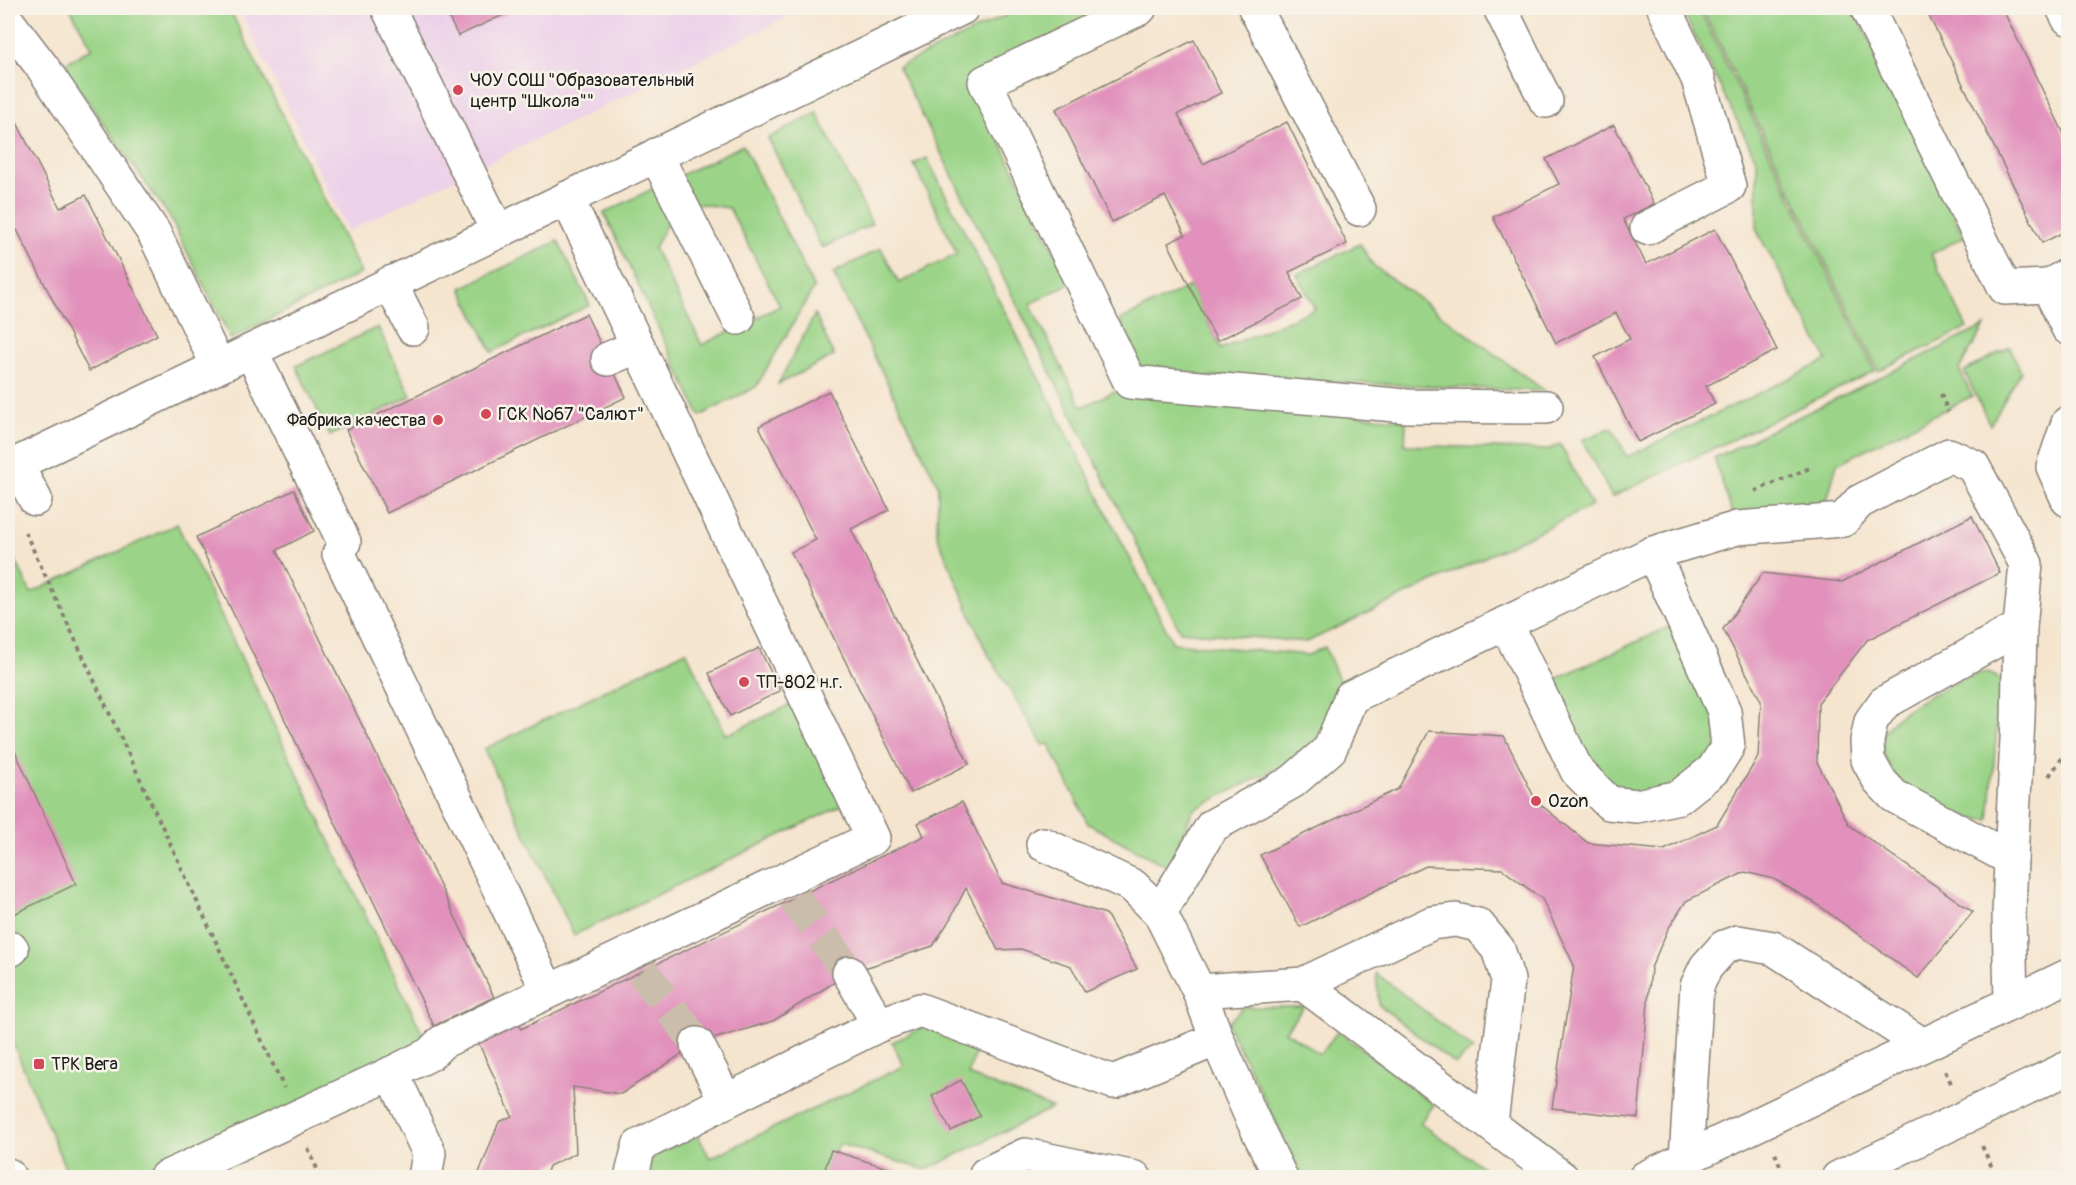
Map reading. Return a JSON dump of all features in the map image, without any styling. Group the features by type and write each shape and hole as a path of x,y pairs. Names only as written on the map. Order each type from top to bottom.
{"lane":[{"path":"388,8 498,232"},
{"path":"29,512 12,466 962,8"},
{"path":"1140,8 985,82 1130,382 1407,406 1546,407"},
{"path":"1255,8 1359,209"},
{"path":"1500,8 1546,101"},
{"path":"1647,228 1729,186 1698,79 1664,8"},
{"path":"1868,8 2005,288 2058,281 2068,328"},
{"path":"2063,8 2068,18"},
{"path":"8,22 43,68 154,233 218,366"},
{"path":"656,155 738,318"},
{"path":"165,1178 393,1073 430,1054 442,1042 548,991 638,961 789,889 873,838 567,198"},
{"path":"390,283 413,328"},
{"path":"608,360 638,346"},
{"path":"251,351 344,542 339,554 548,991"},
{"path":"2068,423 2053,467 2068,500"},
{"path":"1160,912 1212,826 1292,782 1330,749 1351,697 1653,553 1737,528 1843,520 1859,502 1949,455 1973,466 2025,564 2020,627 2009,914 2011,1004"},
{"path":"1506,622 1577,771 1609,803 1637,806 1679,797 1713,770 1728,746 1724,711 1653,553"},
{"path":"2011,859 1894,796 1879,780 1868,760 1867,741 1871,721 1884,703 2020,627"},
{"path":"1043,844 1133,886 1160,912 1199,991 1217,1039 1281,1178"},
{"path":"1199,991 1303,984 1432,923 1456,920 1478,925 1498,949 1508,980 1491,1123"},
{"path":"1686,1158 1697,986 1706,967 1724,947 1738,942 1773,948 1923,1045"},
{"path":"849,973 879,1025"},
{"path":"1645,1178 2068,976"},
{"path":"1303,984 1562,1178"},
{"path":"631,1178 639,1146 879,1025 920,1010 1113,1082 1217,1039"},
{"path":"697,1044 726,1101"},
{"path":"1838,1178 2068,1068"},
{"path":"393,1073 429,1153 425,1178"},
{"path":"986,1174 1025,1155 1135,1178"}],"path":[{"path":"1941,394 1948,412"},
{"path":"1749,493 1812,467"},
{"path":"29,512 291,1105 321,1178"}],"shaded area":[{"name":"ЧОУ СОШ \"Образовательный центр \"Школа\"\"","path":"239,8 806,8 348,231"}],"green space":[{"path":"70,8 229,8 361,273 231,339 169,216 62,65 92,48"},
{"path":"1021,8 1111,8 968,77 1070,283 1030,304 1082,407 1113,392 1406,420 1405,445 1547,450 1560,444 1592,506 1307,642 1180,631 898,67"},
{"path":"1681,8 1699,8 1875,371 1612,497 1582,440 1612,427 1627,457 1827,360 1757,231 1757,161"},
{"path":"1702,8 1854,8 1964,237 1931,254 1967,328 1878,371"},
{"path":"817,113 872,224 822,248 768,138"},
{"path":"743,145 814,288 756,387 700,416 604,213 656,187 671,216 654,248 702,345 780,306 729,208 693,203 679,176"},
{"path":"927,158 1173,643 1308,655 1325,647 1344,692 1311,751 1193,810 1168,867 1088,824 1049,744 1043,745 985,649 937,535 938,485 833,273 881,248 899,283 957,254 914,164"},
{"path":"558,241 590,305 492,352 461,288"},
{"path":"1360,244 1373,265 1545,391 1144,374 1120,320 1190,286 1221,349 1315,309 1297,274"},
{"path":"815,314 834,356 778,384"},
{"path":"1985,326 1959,369 1972,396 1837,464 1828,496 1819,511 1737,528 1714,458"},
{"path":"378,327 411,396 330,436 296,366"},
{"path":"2010,347 2021,372 1990,425 1964,371"},
{"path":"177,524 428,1045 154,1177 69,1177 8,1031 8,544 31,593"},
{"path":"1671,626 1724,711 1709,777 1609,803 1553,717 1553,680"},
{"path":"686,651 726,735 796,702 845,804 574,935 484,749"},
{"path":"1988,672 2001,680 1989,820 1958,814 1909,790 1888,765 1882,742 1887,728 1893,721 1915,704 1962,680"},
{"path":"1376,973 1473,1049 1455,1064 1379,1005"},
{"path":"1243,1007 1304,1007 1285,1031 1320,1054 1338,1031 1434,1105 1420,1123 1497,1177 1303,1177 1227,1024"},
{"path":"926,1026 977,1047 968,1075 1052,1108 926,1170 839,1144 827,1177 642,1178 653,1156 697,1134 710,1158 904,1066 892,1042"}],"building":[{"path":"444,8 518,8 458,36"},
{"path":"1925,8 2002,8 2068,142 2068,230 2042,243"},
{"path":"1194,40 1221,93 1178,114 1203,164 1287,122 1347,244 1289,272 1302,299 1217,341 1168,243 1185,235 1165,196 1112,222 1056,109"},
{"path":"8,105 60,208 86,195 157,335 89,371 17,230 8,235"},
{"path":"1614,125 1654,204 1623,219 1646,264 1715,229 1777,350 1706,386 1715,404 1638,442 1595,357 1630,339 1616,313 1556,343 1493,217 1559,184 1546,159"},
{"name":"ГСК №67 \"Салют\"","path":"586,314 626,397 387,513 346,430"},
{"path":"829,391 889,510 851,529 969,764 911,793 791,552 816,540 759,426"},
{"path":"294,490 314,531 277,550 494,997 434,1026 196,537"},
{"path":"1972,516 2000,573 1867,640 1818,703 1817,762 1849,825 1973,912 1918,978 1815,903 1774,879 1745,872 1686,901 1668,929 1651,968 1638,1118 1552,1108 1574,965 1542,899 1502,869 1426,866 1300,927 1260,855 1398,789 1429,731 1504,736 1536,801 1588,843 1664,850 1717,825 1758,757 1761,701 1723,629 1763,573 1842,582"},
{"name":"ТП-802 н.г.","path":"759,648 780,691 730,716 709,673"},
{"path":"8,736 76,884 8,917"},
{"path":"962,802 1002,883 1106,914 1137,969 1085,992 1071,966 1021,949 998,950 966,888 933,946 849,973 773,1021 697,1044 621,1094 573,1087 576,1153 549,1166 545,1178 477,1178 499,1122 512,1116 474,1033 514,1014 521,1029 924,836 918,823"},
{"path":"961,1080 980,1116 951,1131 932,1096"},
{"path":"831,1150 916,1177 916,1178 822,1178"}],"tunnel":[{"path":"794,898 849,973"},
{"path":"642,971 697,1044"}],"place":[{"name":"ЧОУ СОШ \"Образовательный центр \"Школа\"\"","path":"458,90"},
{"name":"ГСК №67 \"Салют\"","path":"486,414"},
{"name":"Фабрика качества","path":"438,420"},
{"name":"ТП-802 н.г.","path":"744,682"},
{"name":"Ozon","path":"1536,801"},
{"name":"ТРК Вега","path":"39,1064"}]}
